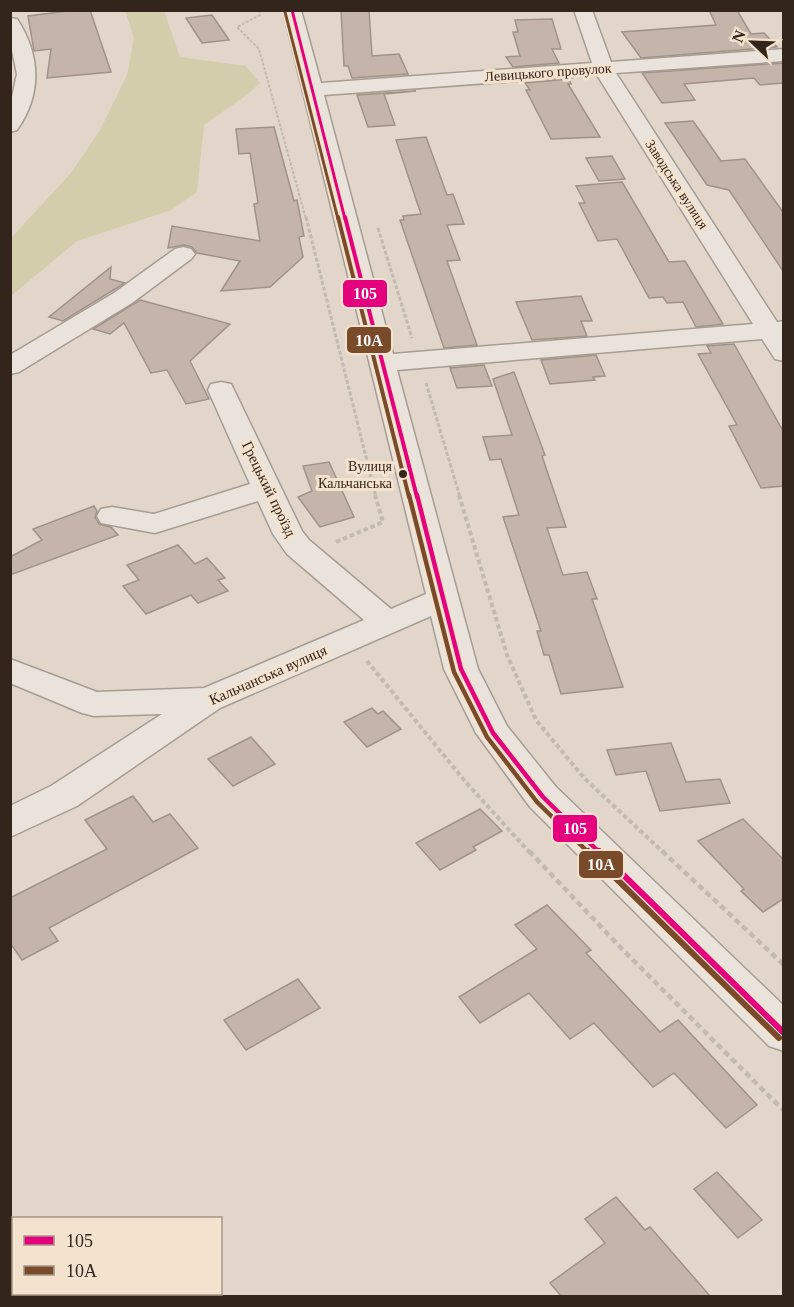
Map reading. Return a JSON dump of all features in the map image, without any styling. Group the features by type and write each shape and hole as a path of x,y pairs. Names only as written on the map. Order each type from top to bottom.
{"street":[{"path":"292,10 461,669 493,733 543,797 783,1033"},
{"name":"Заводська вулиця","path":"583,10 603,68 777,329 783,352"},
{"path":"10,23 21,38 26,72 21,108 10,126"},
{"name":"Левицького провулок","path":"312,90 783,55"},
{"path":"10,366 123,298 183,254"},
{"path":"383,363 777,329"},
{"name":"Грецький проїзд","path":"221,390 288,534 308,555 388,623"},
{"path":"112,516 155,525 267,488"},
{"name":"Кальчанська вулиця","path":"10,823 64,796 208,700 443,599"},
{"path":"10,670 94,704 208,700"}],"path":[{"path":"259,10 260,15 237,27 259,49 318,263 357,418 367,472 383,522 308,555"},
{"path":"419,360 507,655 536,720 585,779 783,965"},
{"path":"350,639 405,710 502,821 659,988 783,1111"}],"shaded area":[{"path":"125,11 164,11 180,57 246,66 260,83 204,125 197,192 171,210 77,241 11,296 11,238 71,173 100,130 127,75 134,38"}],"building":[{"path":"90,10 111,72 47,78 51,49 34,51 28,16"},
{"path":"341,10 369,10 372,56 399,54 408,74 352,78 348,66 344,66"},
{"path":"709,10 737,10 751,34 764,33 777,47 641,58 622,32 716,25"},
{"path":"212,15 229,40 202,43 186,18"},
{"path":"552,19 561,49 552,49 559,63 513,67 506,57 520,56 513,32 518,32 515,20"},
{"path":"783,63 783,83 760,85 754,78 684,84 695,100 662,103 642,73"},
{"path":"569,79 571,84 568,84 600,137 551,139 526,90 530,90 525,83"},
{"path":"416,91 384,94 395,125 368,127 357,95"},
{"path":"693,121 721,161 745,159 783,212 783,271 729,190 707,185 665,123"},
{"path":"274,127 294,201 297,200 304,236 299,237 303,257 270,287 221,291 240,261 197,253 192,247 184,245 168,248 172,226 260,241 254,204 258,203 250,153 239,154 236,129"},
{"path":"426,137 447,195 453,194 464,224 447,225 460,260 447,261 477,345 444,348 400,220 404,220 403,216 421,214 396,140"},
{"path":"612,156 625,179 599,181 586,158"},
{"path":"622,182 669,262 685,261 723,324 696,327 683,302 667,303 663,297 649,298 617,239 598,241 579,203 585,203 576,186"},
{"path":"111,267 110,279 125,283 63,321 49,317"},
{"path":"581,296 592,321 581,321 587,336 532,340 516,302"},
{"path":"140,300 230,324 190,361 209,399 186,404 167,370 151,373 124,323 110,334 93,329"},
{"path":"734,344 783,431 783,486 761,488 729,426 737,425 698,354 711,353 707,346"},
{"path":"596,355 605,376 593,377 595,380 550,384 541,360"},
{"path":"484,365 492,386 457,388 450,368"},
{"path":"514,372 545,455 542,456 566,527 547,528 563,575 587,572 597,599 592,599 623,687 561,694 549,655 544,655 537,631 541,631 503,517 519,515 501,459 490,460 483,437 512,435 493,379"},
{"path":"329,462 354,517 320,527 298,497 312,491 303,466"},
{"path":"94,506 97,511 95,517 99,524 111,527 118,535 10,575 10,557 42,540 33,529"},
{"path":"178,545 195,564 207,558 225,578 218,580 228,591 198,603 191,595 146,614 123,586 139,580 127,565"},
{"path":"372,708 378,714 383,711 401,729 367,747 344,722"},
{"path":"251,737 275,764 233,786 208,759"},
{"path":"671,743 686,782 720,779 730,803 660,811 646,771 616,775 607,750"},
{"path":"133,796 153,822 170,814 198,848 49,928 58,941 22,960 10,943 10,898 107,849 85,820"},
{"path":"480,809 502,831 473,847 476,850 440,870 416,843"},
{"path":"743,819 783,859 783,899 763,912 741,891 744,889 698,841"},
{"path":"547,905 591,950 586,953 660,1032 678,1020 757,1105 726,1128 674,1073 653,1087 594,1023 570,1039 529,993 480,1023 459,997 537,949 515,925"},
{"path":"298,979 320,1008 246,1050 224,1020"},
{"path":"717,1172 762,1220 738,1238 694,1189"},
{"path":"616,1197 645,1230 650,1227 710,1296 561,1296 550,1283 605,1243 585,1219"}],"transit line":[{"name":"105","path":"292,10 461,669 493,733 543,797 784,1033"},
{"name":"10А","path":"285,12 454,672 487,737 537,802 779,1038"}],"place":[{"name":"Вулиця Кальчанська","path":"403,474"}]}
